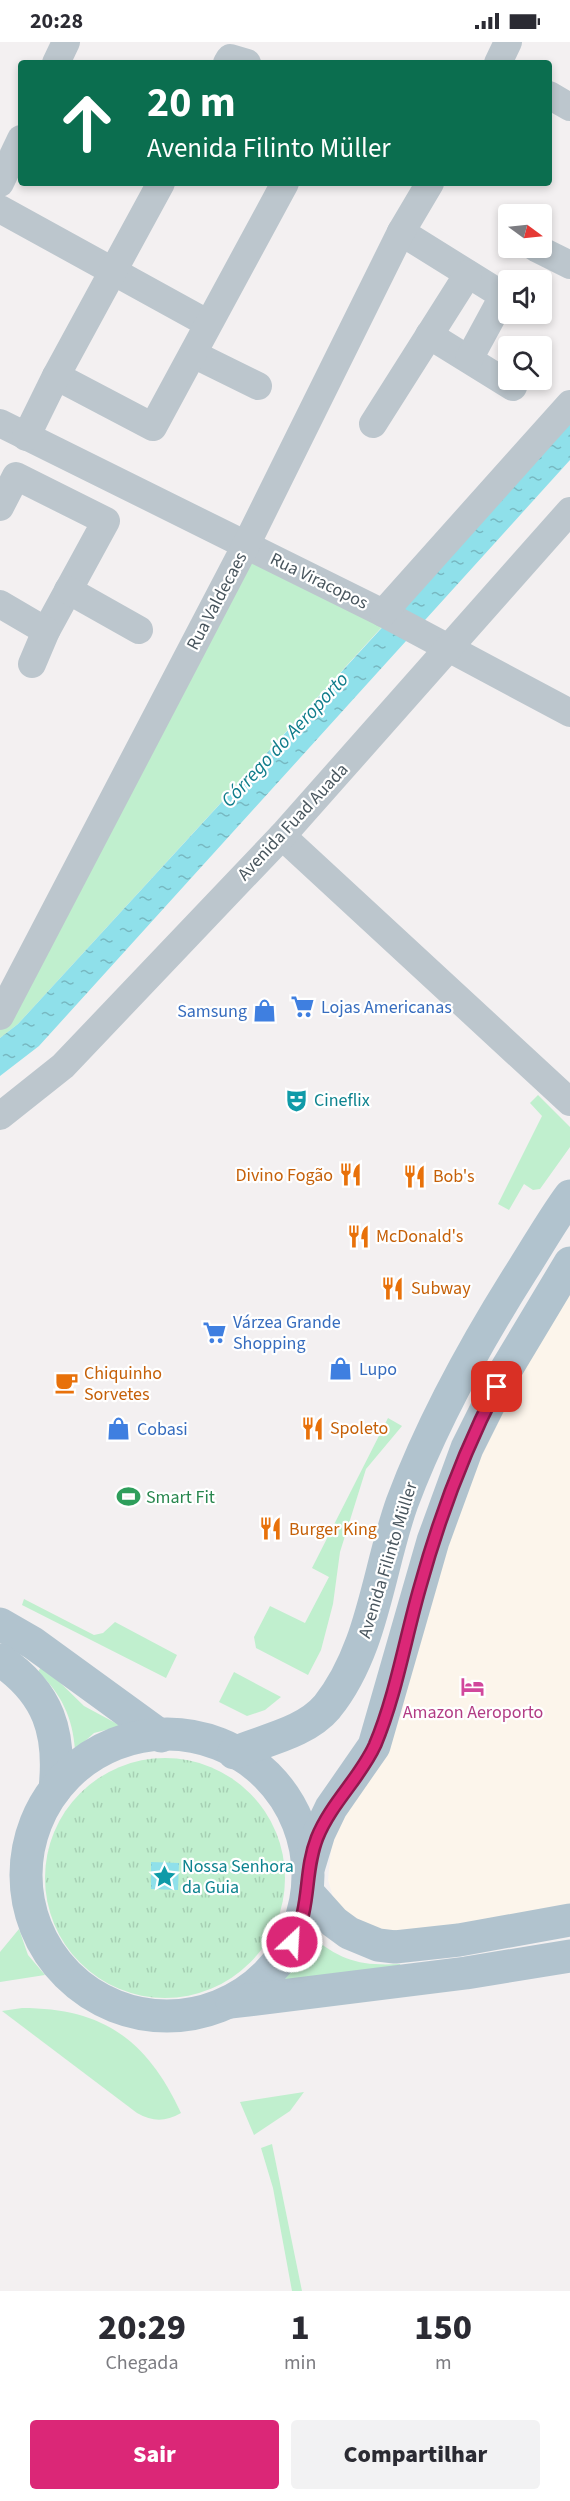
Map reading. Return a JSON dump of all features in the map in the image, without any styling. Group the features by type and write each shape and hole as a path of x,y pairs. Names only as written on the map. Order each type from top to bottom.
{"main road":[{"name":"Avenida Filinto Müller","path":"234,1753 312,1721 326,1708 340,1688 354,1663 364,1636 402,1503 446,1403 470,1355 570,1196"},
{"name":"Avenida Filinto Müller","path":"225,2003 263,1978 283,1955 302,1923 315,1844 328,1814 374,1746 433,1541 467,1448 507,1368 570,1263"},
{"path":"0,1624 42,1649 161,1736"},
{"path":"0,1660 39,1695 46,1709 57,1751 55,1789"},
{"path":"570,1920 459,1940 395,1947 378,1945 349,1933 334,1922 308,1880 301,1833 288,1805 265,1775 234,1753 191,1738 161,1736 130,1740 102,1751 76,1768 55,1789 32,1829 26,1850 24,1873 29,1911 41,1939 58,1964 93,1994 135,2011 180,2014 225,2003 466,1973 570,1956"}],"street":[{"path":"57,60 66,42"},
{"path":"499,60 508,42"},
{"path":"552,97 570,107"},
{"path":"0,132 18,139"},
{"path":"0,183 18,146"},
{"path":"26,437 56,376 159,186"},
{"path":"56,376 153,427 193,354 207,323 283,186"},
{"name":"Rua Valdecaes","path":"0,1016 246,545 401,232 428,186"},
{"path":"0,209 207,323"},
{"path":"401,232 468,274 498,284"},
{"path":"552,256 570,265"},
{"path":"373,424 468,274"},
{"path":"469,359 498,306"},
{"path":"429,335 498,377"},
{"path":"193,354 258,386"},
{"path":"383,613 570,404"},
{"name":"Rua Viracopos","path":"0,423 383,613 570,712"},
{"path":"0,507 16,476 106,521 46,630 32,664"},
{"name":"Avenida Fuad Auada","path":"0,1116 63,1066 282,836 570,511"},
{"path":"68,590 139,630"},
{"path":"0,604 46,630"},
{"path":"282,836 570,1102"}],"shaded area":[{"path":"570,1280 570,1909 388,1937 336,1907 328,1880 332,1841 462,1482"}],"green space":[{"path":"250,558 382,627 18,1024 0,1038 0,1028"},
{"path":"538,1095 570,1127 570,1147 540,1189 533,1190 524,1184 509,1210 498,1204 542,1116 530,1103"},
{"path":"388,1418 402,1426 366,1469 340,1552 333,1604 321,1650 308,1675 256,1648 254,1637 270,1606 305,1623 329,1577 312,1568"},
{"path":"24,1599 94,1635 103,1633 115,1622 177,1655 166,1678 22,1605"},
{"path":"42,1665 84,1706 121,1726 94,1733 75,1750 72,1727 64,1707 59,1697 38,1672"},
{"path":"234,1672 281,1697 265,1710 247,1716 219,1702"},
{"path":"153,1758 177,1758 200,1763 222,1772 250,1793 265,1811 276,1832 283,1855 285,1878 283,1901 276,1924 265,1945 250,1963 222,1984 200,1993 177,1998 153,1998 130,1993 108,1984 89,1971 72,1954 59,1935 50,1913 45,1890 45,1866 50,1843 59,1821 72,1802 89,1785 108,1772 130,1763"},
{"path":"19,1929 28,1955 45,1975 0,1982 0,1952"},
{"path":"310,1935 342,1956 362,1963 400,1964 401,1972 274,1986 294,1967"},
{"path":"22,2008 76,2014 99,2022 119,2033 153,2066 181,2113 159,2120 137,2113 2,2011"},
{"path":"304,2092 290,2111 254,2135 240,2102"},
{"path":"272,2144 302,2291 292,2291 273,2188 261,2148"}],"water":[{"name":"Córrego do Aeroporto","path":"570,423 570,460 39,1046 0,1076 0,1038 18,1024"},
{"path":"151,1862 179,1863 178,1890 151,1889"}],"place":[{"name":"Lojas Americanas","path":"303,1007"},
{"name":"Samsung","path":"265,1011"},
{"name":"Cineflix","path":"296,1100"},
{"name":"Divino Fogão","path":"351,1175"},
{"name":"Bob's","path":"415,1176"},
{"name":"McDonald's","path":"358,1236"},
{"name":"Subway","path":"393,1288"},
{"name":"Várzea Grande Shopping","path":"215,1332"},
{"name":"Lupo","path":"341,1369"},
{"name":"Chiquinho Sorvetes","path":"66,1383"},
{"name":"Spoleto","path":"312,1428"},
{"name":"Cobasi","path":"119,1429"},
{"name":"Smart Fit","path":"128,1497"},
{"name":"Burger King","path":"271,1529"},
{"name":"Amazon Aeroporto","path":"473,1686"},
{"name":"Nossa Senhora da Guia","path":"164,1876"}],"route":[{"path":"292,1942 306,1909 308,1867 319,1833 332,1808 374,1746 385,1716 420,1585 449,1493 467,1448 497,1387"}]}
